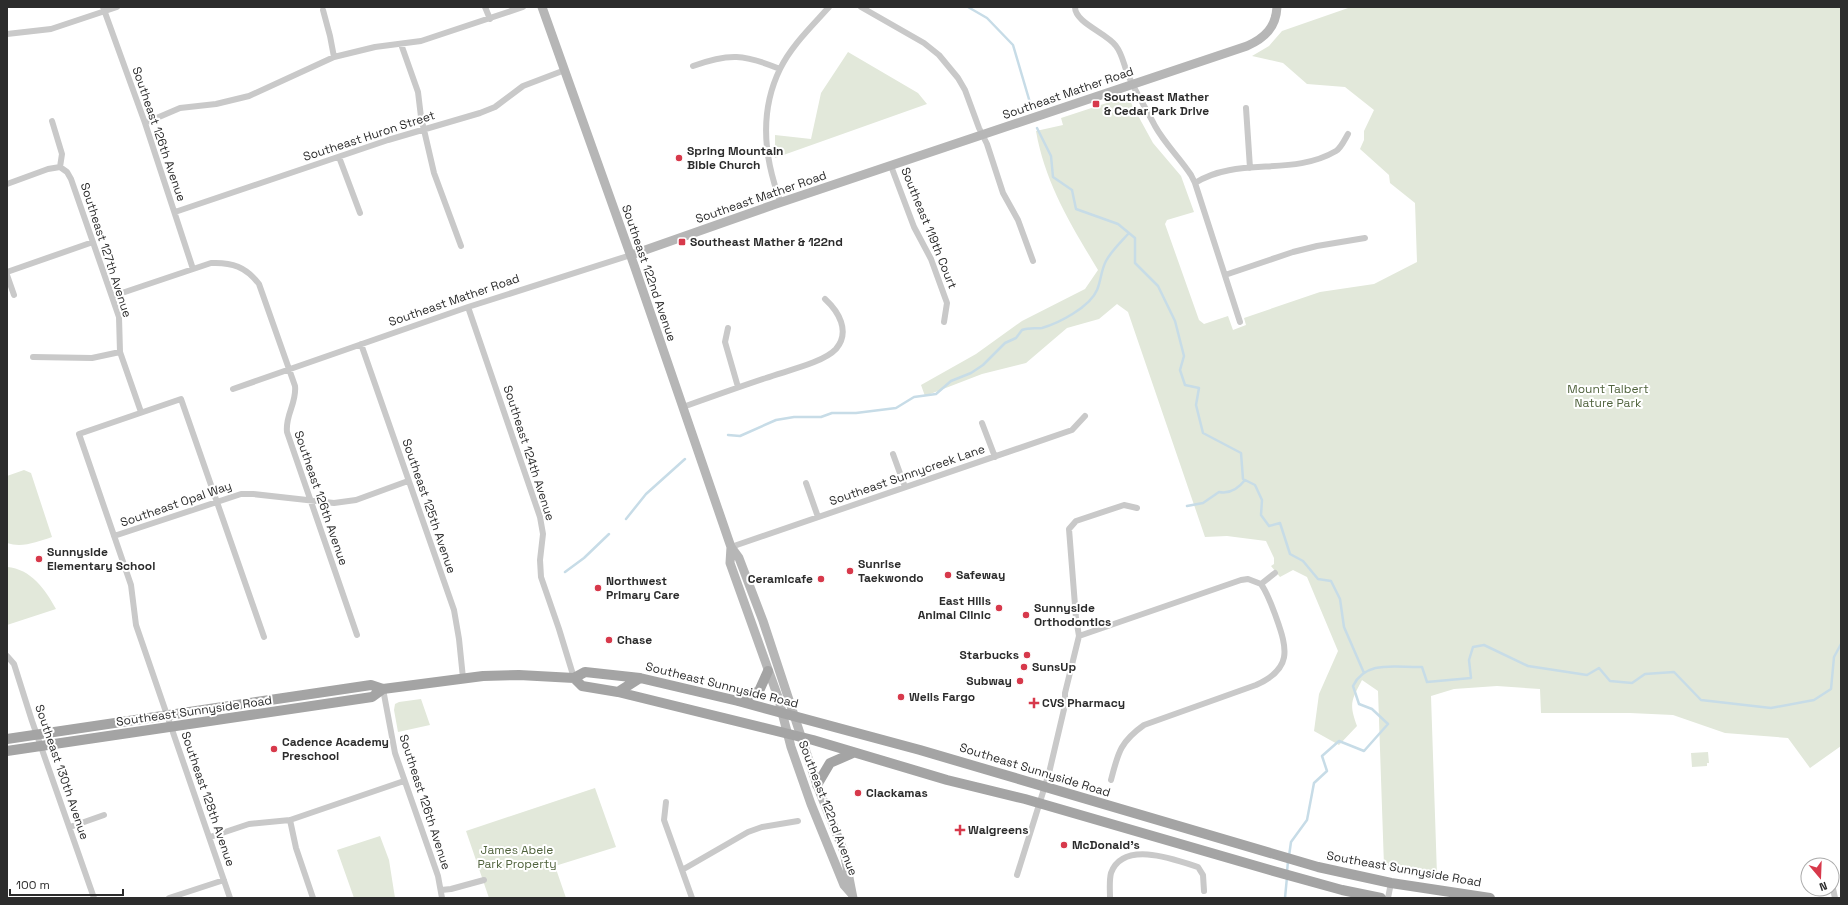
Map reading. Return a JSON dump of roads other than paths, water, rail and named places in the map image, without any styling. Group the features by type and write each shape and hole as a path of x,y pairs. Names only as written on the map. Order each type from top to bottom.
{"main road":[{"name":"Southeast 122nd Avenue","path":"542,7 731,547 739,558 763,621 817,785 844,852 851,883 852,896"},
{"name":"Southeast Mather Road","path":"630,255 1254,43 1264,37 1272,27 1275,20 1277,7"},
{"name":"Southeast 122nd Avenue","path":"731,547 730,563 768,671 782,713 787,734 811,804 844,885 852,896"},
{"path":"741,593 748,596 756,617 758,620 763,621"},
{"path":"738,701 759,691 764,683 768,671"},
{"name":"Southeast Sunnyside Road","path":"7,751 171,728 372,697 383,689 463,678 519,675 574,678 585,672 640,678 738,701 920,750 1318,867 1391,883 1490,898"},
{"name":"Southeast Sunnyside Road","path":"574,678 582,686 618,692 801,737 853,753 1040,803 1270,870 1381,898"},
{"path":"618,692 640,678"},
{"name":"Southeast Sunnyside Road","path":"7,739 371,684 383,689"},
{"path":"276,712 298,695"},
{"path":"817,785 830,763 853,753"}],"street":[{"path":"7,34 51,29 103,9 117,7"},
{"path":"486,7 490,19"},
{"path":"145,123 180,108 216,104 249,96 334,57 355,51 401,44 444,34 523,7"},
{"path":"781,203 769,167 766,133 770,99 780,69 791,51 829,7"},
{"path":"861,7 873,15 912,35 939,56 958,78 965,90 982,135 987,144 1003,193 1018,220 1033,261"},
{"path":"1075,7 1075,11 1078,16 1117,46 1133,84 1162,137 1187,169 1195,183 1240,322"},
{"name":"Southeast 126th Avenue","path":"103,9 145,123 193,269"},
{"path":"322,10 330,36 334,57"},
{"path":"401,44 418,92 419,109 434,173 461,246"},
{"path":"693,66 716,58 728,56 765,63 780,69"},
{"name":"Southeast Huron Street","path":"175,212 339,156 495,107 523,86 565,70"},
{"path":"1246,108 1250,168"},
{"path":"7,184 60,167 62,154 52,120"},
{"path":"1195,183 1209,175 1222,171 1293,165 1315,160 1337,151 1348,134"},
{"path":"339,156 360,213"},
{"name":"Southeast 119th Court","path":"891,166 914,227 931,259 947,303 944,322"},
{"name":"Southeast 127th Avenue","path":"60,167 67,172 71,179 119,317 120,352 141,412"},
{"path":"1225,275 1293,252 1317,246 1365,238"},
{"path":"7,272 93,242"},
{"name":"Southeast Mather Road","path":"233,389 468,307 630,255"},
{"name":"Southeast 126th Avenue","path":"112,296 211,263 224,262 238,265 254,278 263,291 291,370 296,393 287,421 287,432 356,635"},
{"path":"7,275 14,296"},
{"path":"683,407 815,361 836,349 842,340 843,330 840,317 835,308 824,299"},
{"name":"Southeast 124th Avenue","path":"468,307 540,517 543,534 540,560 542,577 574,678"},
{"path":"728,328 725,342 738,387"},
{"name":"Southeast 125th Avenue","path":"361,344 454,610 463,678"},
{"path":"33,356 92,358 120,352"},
{"path":"141,412 181,398 264,637"},
{"name":"Southeast 128th Avenue","path":"141,412 79,434 133,593 136,625 230,898"},
{"name":"Southeast Sunnycreek Lane","path":"731,547 1072,430 1085,416"},
{"path":"982,423 995,457"},
{"path":"893,454 905,487"},
{"name":"Southeast Opal Way","path":"114,536 232,496 247,494 334,503 356,500 408,481"},
{"path":"806,484 818,517"},
{"path":"1017,875 1045,787 1063,715 1065,693 1079,636 1076,618 1069,529 1076,521 1124,505 1137,508"},
{"path":"1262,584 1275,573"},
{"path":"1079,636 1241,580 1248,579 1262,584 1267,592 1284,639 1285,653 1282,665 1277,673 1267,680 1144,725 1129,736 1119,749 1111,780"},
{"name":"Southeast 130th Avenue","path":"7,656 14,664 37,735 94,898"},
{"name":"Southeast 126th Avenue","path":"383,689 391,736 404,781 438,876 442,898"},
{"path":"210,837 249,824 290,820 404,781"},
{"path":"666,802 664,820 692,898"},
{"path":"70,827 104,815"},
{"path":"290,820 296,848 313,898"},
{"path":"682,870 748,832 762,827 798,821"},
{"path":"1110,898 1110,881 1114,867 1123,858 1145,854 1151,854 1198,866 1203,875 1204,891"},
{"path":"169,898 224,880"},
{"path":"441,890 451,889 484,880"},
{"path":"1388,898 1391,883"}],"waterway":[{"path":"968,7 987,18 1013,45 1031,106"},
{"path":"1037,128 1051,156 1053,177 1072,190 1076,209 1118,224 1135,238 1135,263 1158,286 1175,321 1184,356 1180,370 1185,385 1199,388 1196,405 1203,433 1241,453 1243,479 1255,485 1262,500 1261,515 1269,526 1280,523 1290,554 1303,561 1318,579 1331,581 1340,599 1344,627 1364,673"},
{"path":"728,435 740,436 776,420 794,417 821,417 832,413 856,413 896,408 914,397 936,394 951,381 971,373 983,365 1005,343 1016,338 1022,330 1049,326 1073,314 1081,308 1088,302 1097,290 1103,268 1108,257 1129,233"},
{"path":"626,519 646,494 685,459"},
{"path":"1187,506 1203,503 1219,492 1233,490 1245,480"},
{"path":"565,572 584,558 609,534"},
{"path":"1289,856 1291,842 1307,820 1314,783 1327,771 1322,756 1339,741 1364,751 1388,724 1372,709 1359,704 1353,686 1359,677 1374,668 1393,666 1422,667 1427,682 1471,678 1469,660 1473,647 1484,645 1528,666 1587,675 1599,668 1610,681 1632,683 1645,674 1674,672 1701,700 1771,708 1814,700 1831,689 1834,657 1841,644"},
{"path":"1287,872 1288,861"},
{"path":"1285,898 1287,877"}],"place":[{"name":"Southeast Mather & Cedar Park Drive","path":"1096,104"},
{"name":"Spring Mountain Bible Church","path":"679,158"},
{"name":"Southeast Mather & 122nd","path":"682,242"},
{"name":"Sunnyside Elementary School","path":"39,559"},
{"name":"Sunrise Taekwondo","path":"850,571"},
{"name":"Safeway","path":"948,575"},
{"name":"Ceramicafe","path":"821,579"},
{"name":"Northwest Primary Care","path":"598,588"},
{"name":"East Hills Animal Clinic","path":"999,608"},
{"name":"Sunnyside Orthodontics","path":"1026,615"},
{"name":"Chase","path":"609,640"},
{"name":"Starbucks","path":"1027,655"},
{"name":"SunsUp","path":"1024,667"},
{"name":"Subway","path":"1020,681"},
{"name":"Wells Fargo","path":"901,697"},
{"name":"CVS Pharmacy","path":"1034,703"},
{"name":"Cadence Academy Preschool","path":"274,749"},
{"name":"Clackamas","path":"858,793"},
{"name":"Walgreens","path":"960,830"},
{"name":"McDonald's","path":"1064,845"}],"park label":[{"name":"Mount Talbert Nature Park","path":"1608,396"},
{"name":"James Abele Park Property","path":"517,857"}]}
